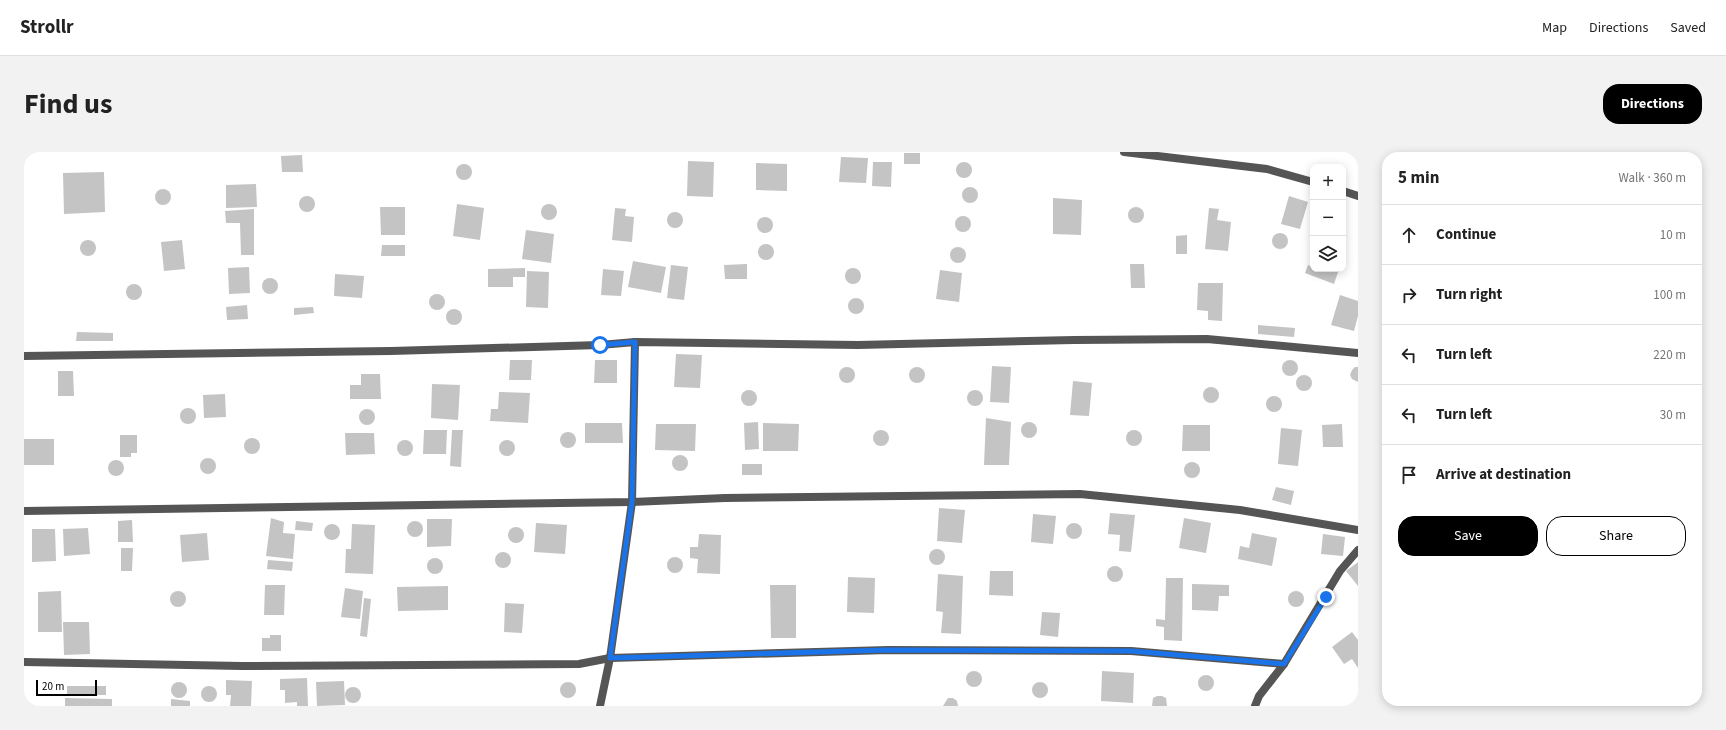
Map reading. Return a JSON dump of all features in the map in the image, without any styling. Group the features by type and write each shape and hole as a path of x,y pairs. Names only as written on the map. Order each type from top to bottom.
{"street":[{"path":"1124,152 1267,169 1310,181"},
{"path":"1346,192 1358,196"},
{"path":"24,356 390,351 600,345 635,342 858,345 1074,340 1207,339 1358,353"},
{"path":"600,706 610,658 632,502 635,342"},
{"path":"24,511 632,502 725,498 1080,494 1240,510 1358,530"},
{"path":"1255,706 1259,696 1284,664 1340,571 1358,550"},
{"path":"24,662 250,666 579,664 610,658 888,650 1131,651 1284,664"}],"building":[{"path":"904,153 920,153 920,164 904,164"},
{"path":"302,155 303,172 282,172 281,156"},
{"path":"841,157 868,158 866,183 839,182"},
{"path":"688,161 714,162 713,197 687,196"},
{"path":"873,162 892,162 891,187 872,186"},
{"path":"964,162 971,167 972,170 967,177 964,178 957,173 956,170 961,163"},
{"path":"756,163 787,164 787,191 756,190"},
{"path":"464,164 471,169 472,172 467,179 464,180 457,175 456,172 461,165"},
{"path":"104,172 105,212 64,214 63,173"},
{"path":"256,184 257,207 226,208 226,185"},
{"path":"970,187 977,192 978,195 973,202 970,203 963,198 962,195 967,188"},
{"path":"163,189 170,194 171,197 166,204 163,205 156,200 155,197 160,190"},
{"path":"307,196 313,198 315,204 313,210 307,212 301,210 299,204 301,198"},
{"path":"1289,196 1308,202 1300,229 1281,224"},
{"path":"1053,198 1082,200 1081,235 1053,234"},
{"path":"457,204 484,208 480,240 453,236"},
{"path":"549,204 556,209 557,212 552,219 549,220 542,215 541,212 546,205"},
{"path":"380,207 405,207 405,235 381,235"},
{"path":"1136,207 1143,212 1144,215 1139,222 1136,223 1129,218 1128,215 1133,208"},
{"path":"615,208 626,209 625,216 634,217 632,242 612,240"},
{"path":"1209,208 1219,209 1217,220 1231,222 1228,251 1205,249"},
{"path":"254,209 254,255 241,255 240,223 226,223 225,211"},
{"path":"675,212 682,217 683,220 678,227 675,228 668,223 667,220 672,213"},
{"path":"963,216 970,221 971,224 966,231 963,232 956,227 955,224 960,217"},
{"path":"765,217 772,222 773,225 768,232 765,233 758,228 757,225 762,218"},
{"path":"526,230 554,234 551,263 522,259"},
{"path":"1280,233 1287,238 1288,241 1283,248 1280,249 1273,244 1272,241 1277,234"},
{"path":"1187,235 1187,254 1176,254 1176,236"},
{"path":"88,240 95,245 96,248 91,255 88,256 81,251 80,248 85,241"},
{"path":"182,240 185,269 164,271 161,242"},
{"path":"766,244 773,249 774,252 769,259 766,260 759,255 758,252 763,245"},
{"path":"382,245 405,245 405,256 381,256"},
{"path":"958,247 965,252 966,255 961,262 958,263 951,258 950,255 955,248"},
{"path":"633,261 666,267 661,293 628,287"},
{"path":"747,264 747,279 725,279 724,265"},
{"path":"1130,264 1144,264 1145,288 1131,288"},
{"path":"671,265 688,267 684,300 667,298"},
{"path":"1308,265 1310,266 1310,272 1338,272 1334,284 1305,273"},
{"path":"249,267 250,293 229,294 228,268"},
{"path":"525,268 525,277 513,277 513,287 488,287 488,269"},
{"path":"853,268 860,273 861,276 856,283 853,284 846,279 845,276 850,269"},
{"path":"603,269 624,271 621,296 601,295"},
{"path":"940,270 962,273 959,302 936,299"},
{"path":"527,271 549,272 548,308 526,307"},
{"path":"335,274 364,276 362,298 334,296"},
{"path":"270,278 276,280 278,286 276,292 270,294 264,292 262,286 264,280"},
{"path":"1198,283 1223,283 1222,321 1208,320 1208,311 1197,310"},
{"path":"134,284 141,289 142,292 137,299 134,300 127,295 126,292 131,285"},
{"path":"437,294 443,296 445,302 443,308 437,310 431,308 429,302 431,296"},
{"path":"1340,295 1358,301 1358,316 1354,331 1331,325"},
{"path":"856,298 863,303 864,306 859,313 856,314 849,309 848,306 853,299"},
{"path":"247,305 248,319 227,320 226,307"},
{"path":"313,307 314,313 294,315 294,308"},
{"path":"454,309 460,311 462,317 460,323 454,325 448,323 446,317 448,311"},
{"path":"1258,325 1295,328 1294,337 1258,334"},
{"path":"77,332 113,333 113,341 76,341"},
{"path":"676,354 702,355 700,388 674,387"},
{"path":"510,360 532,360 531,380 509,380"},
{"path":"595,360 617,360 617,383 594,383"},
{"path":"1290,360 1297,365 1298,368 1293,375 1290,376 1283,371 1282,368 1287,361"},
{"path":"992,366 1011,367 1009,403 990,402"},
{"path":"847,367 854,372 855,375 850,382 847,383 840,378 839,375 844,368"},
{"path":"917,367 924,372 925,375 920,382 917,383 910,378 909,375 914,368"},
{"path":"1355,367 1358,367 1358,382 1352,379 1350,375"},
{"path":"58,371 73,371 74,396 58,396"},
{"path":"361,374 380,374 381,399 350,399 350,385 361,385"},
{"path":"1304,375 1311,380 1312,383 1307,390 1304,391 1297,386 1296,383 1301,376"},
{"path":"1073,381 1092,383 1089,416 1070,415"},
{"path":"432,384 460,385 458,420 431,418"},
{"path":"1211,387 1218,392 1219,395 1214,402 1211,403 1204,398 1203,395 1208,388"},
{"path":"749,390 756,395 757,398 752,405 749,406 742,401 741,398 746,391"},
{"path":"975,390 982,395 983,398 978,405 975,406 968,401 967,398 972,391"},
{"path":"499,392 530,393 528,423 490,421 491,409 498,409"},
{"path":"225,394 226,417 204,418 203,395"},
{"path":"1274,396 1281,401 1282,404 1277,411 1274,412 1267,407 1266,404 1271,397"},
{"path":"188,408 194,410 196,416 194,422 188,424 182,422 180,416 182,410"},
{"path":"367,409 374,414 375,417 370,424 367,425 360,420 359,417 364,410"},
{"path":"986,418 1011,422 1009,465 984,465"},
{"path":"758,422 759,449 745,450 744,423"},
{"path":"1029,422 1036,427 1037,430 1032,437 1029,438 1022,433 1021,430 1026,423"},
{"path":"585,423 622,423 623,443 585,443"},
{"path":"763,423 799,424 798,451 763,451"},
{"path":"656,424 696,424 695,451 655,450"},
{"path":"1342,424 1343,447 1323,447 1322,425"},
{"path":"1183,425 1210,425 1210,451 1182,451"},
{"path":"1281,428 1302,430 1298,466 1278,464"},
{"path":"424,430 447,430 446,454 423,454"},
{"path":"452,430 463,430 461,467 450,466"},
{"path":"881,430 888,435 889,438 884,445 881,446 874,441 873,438 878,431"},
{"path":"1134,430 1141,435 1142,438 1137,445 1134,446 1127,441 1126,438 1131,431"},
{"path":"568,432 575,437 576,440 571,447 568,448 561,443 560,440 565,433"},
{"path":"345,433 374,433 375,454 346,455"},
{"path":"120,435 137,435 137,453 131,453 131,457 120,457"},
{"path":"252,438 258,440 260,446 258,452 252,454 246,452 244,446 246,440"},
{"path":"24,439 54,439 54,465 24,465"},
{"path":"405,440 412,445 413,448 408,455 405,456 398,451 397,448 402,441"},
{"path":"507,440 514,445 515,448 510,455 507,456 500,451 499,448 504,441"},
{"path":"680,455 687,460 688,463 683,470 680,471 673,466 672,463 677,456"},
{"path":"208,458 214,460 216,466 214,472 208,474 202,472 200,466 202,460"},
{"path":"116,460 122,462 124,468 122,474 116,476 110,474 108,468 110,462"},
{"path":"1192,462 1199,467 1200,470 1195,477 1192,478 1185,473 1184,470 1189,463"},
{"path":"742,464 762,464 762,475 742,475"},
{"path":"1276,487 1294,491 1291,505 1272,500"},
{"path":"939,508 965,510 962,543 937,541"},
{"path":"1110,513 1135,515 1131,552 1119,551 1120,535 1108,534"},
{"path":"1033,514 1056,516 1053,544 1031,542"},
{"path":"271,518 284,522 283,533 295,534 293,559 266,556"},
{"path":"1184,518 1211,523 1206,553 1179,548"},
{"path":"427,519 452,519 451,546 427,547"},
{"path":"132,520 133,542 118,542 118,521"},
{"path":"296,521 313,523 312,531 295,530"},
{"path":"415,521 422,526 423,529 418,536 415,537 408,532 407,529 412,522"},
{"path":"536,523 567,525 565,554 534,552"},
{"path":"1074,523 1081,528 1082,531 1077,538 1074,539 1067,534 1066,531 1071,524"},
{"path":"332,524 339,529 340,532 335,539 332,540 325,535 324,532 329,525"},
{"path":"352,524 375,525 373,574 345,573 346,549 351,549"},
{"path":"516,527 523,532 524,535 519,542 516,543 509,538 508,535 513,528"},
{"path":"88,528 90,554 64,556 63,529"},
{"path":"32,529 55,529 56,561 32,562"},
{"path":"207,533 209,560 182,562 180,535"},
{"path":"1252,533 1277,538 1272,566 1238,559 1240,546 1249,548"},
{"path":"699,534 721,535 720,574 697,573 698,559 690,558 690,547 698,547"},
{"path":"1323,534 1345,537 1343,556 1321,554"},
{"path":"121,548 133,548 132,571 121,571"},
{"path":"937,549 944,554 945,557 940,564 937,565 930,560 929,557 934,550"},
{"path":"503,552 510,557 511,560 506,567 503,568 496,563 495,560 500,553"},
{"path":"675,557 682,562 683,565 678,572 675,573 668,568 667,565 672,558"},
{"path":"435,558 442,563 443,566 438,573 435,574 428,569 427,566 432,559"},
{"path":"268,560 293,562 292,571 267,569"},
{"path":"1358,562 1358,586 1346,571"},
{"path":"1115,566 1122,571 1123,574 1118,581 1115,582 1108,577 1107,574 1112,567"},
{"path":"990,571 1013,571 1013,596 989,595"},
{"path":"938,574 963,576 961,634 941,633 943,612 936,611"},
{"path":"848,577 875,578 874,613 847,612"},
{"path":"1166,578 1183,578 1182,641 1164,640 1164,627 1156,626 1156,619 1165,620"},
{"path":"1192,584 1229,585 1229,596 1219,596 1218,611 1192,610"},
{"path":"265,585 285,585 284,615 264,615"},
{"path":"770,585 796,585 796,638 771,638"},
{"path":"448,586 448,610 398,611 397,587"},
{"path":"345,588 363,591 360,619 341,617"},
{"path":"61,591 62,632 38,632 38,592"},
{"path":"178,591 185,596 186,599 181,606 178,607 171,602 170,599 175,592"},
{"path":"1296,591 1303,596 1304,599 1299,606 1296,607 1289,602 1288,599 1293,592"},
{"path":"364,598 371,599 367,637 360,636"},
{"path":"505,603 524,604 522,633 504,632"},
{"path":"1042,612 1060,613 1058,637 1040,635"},
{"path":"63,622 89,622 90,654 64,655"},
{"path":"1352,632 1358,640 1358,668 1352,659 1344,664 1332,647"},
{"path":"270,635 281,635 281,651 262,651 262,638 270,638"},
{"path":"974,671 981,676 982,679 977,686 974,687 967,682 966,679 971,672"},
{"path":"1102,671 1134,673 1133,703 1101,701"},
{"path":"1206,675 1213,680 1214,683 1209,690 1206,691 1199,686 1198,683 1203,676"},
{"path":"307,678 308,706 297,706 297,702 285,703 285,690 280,690 280,679"},
{"path":"226,680 252,681 251,706 230,706 231,695 226,695"},
{"path":"344,681 345,705 317,706 316,682"},
{"path":"179,682 186,687 187,690 182,697 179,698 172,693 171,690 176,683"},
{"path":"568,682 575,687 576,690 571,697 568,698 561,693 560,690 565,683"},
{"path":"1040,682 1047,687 1048,690 1043,697 1040,698 1033,693 1032,690 1037,683"},
{"path":"67,686 106,686 106,695 67,695"},
{"path":"209,686 216,691 217,694 212,701 209,702 202,697 201,694 206,687"},
{"path":"353,687 360,692 361,695 356,702 353,703 346,698 345,695 350,688"},
{"path":"1157,696 1166,698 1167,706 1152,706 1153,698"},
{"path":"65,698 112,699 112,706 65,706"},
{"path":"948,698 953,698 957,701 958,706 943,706"},
{"path":"171,699 190,701 190,706 171,706"}],"route":[{"path":"600,345 635,342 632,502 610,658 888,650 1131,651 1284,664 1326,597"}]}
